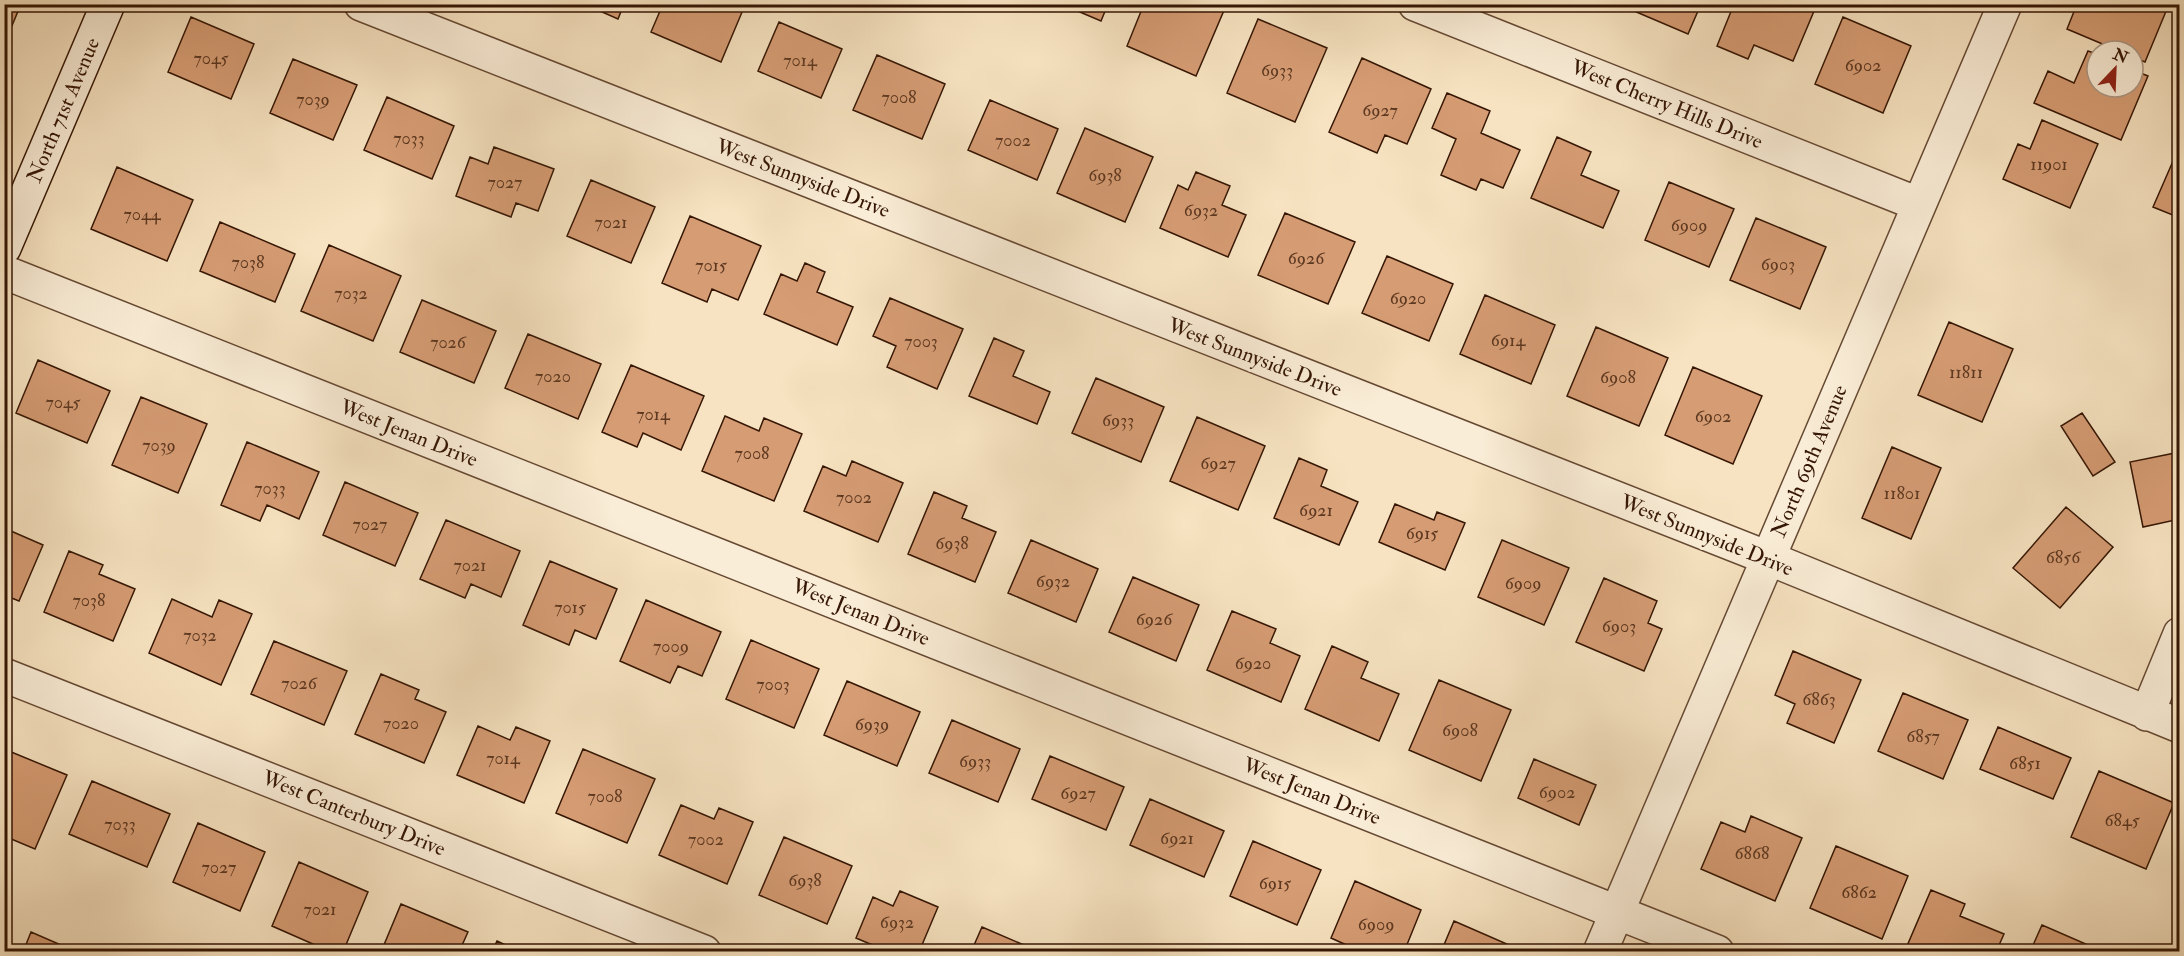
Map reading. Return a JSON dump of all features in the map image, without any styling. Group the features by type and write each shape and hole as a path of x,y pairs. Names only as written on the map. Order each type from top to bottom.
{"street":[{"name":"North 71st Avenue","path":"4,248 108,4"},
{"name":"West Sunnyside Drive","path":"361,4 1768,558 2180,726"},
{"name":"West Cherry Hills Drive","path":"1415,4 1918,204"},
{"name":"North 69th Avenue","path":"1600,951 2005,4"},
{"name":"West Jenan Drive","path":"4,272 1717,951"},
{"path":"2147,714 2180,634"},
{"name":"West Canterbury Drive","path":"4,675 704,951"}],"building":[{"path":"4,4 21,4 11,28 4,26"},
{"path":"584,4 624,4 618,19"},
{"path":"663,4 745,5 721,62 651,32"},
{"path":"1061,4 1108,4 1101,21"},
{"path":"1144,4 1218,4 1225,8 1196,76 1127,46"},
{"path":"1628,4 1701,4 1688,34 1627,8"},
{"path":"1734,4 1817,4 1793,61 1754,45 1748,59 1717,46"},
{"path":"2077,4 2092,4 2106,10 2109,4 2169,4 2145,62 2145,39 2091,39 2067,29"},
{"path":"191,17 254,44 231,99 168,72"},
{"path":"1843,17 1911,46 1883,113 1815,84"},
{"path":"1258,19 1327,48 1295,122 1227,93"},
{"path":"779,22 842,49 821,98 758,71"},
{"path":"877,55 945,84 922,139 853,110"},
{"path":"1362,58 1431,89 1407,144 1385,135 1377,153 1329,132"},
{"path":"2085,58 2085,99 2138,99 2121,140 2034,103 2048,71 2074,83"},
{"path":"293,59 357,85 333,140 270,113"},
{"path":"1447,93 1490,111 1481,133 1520,150 1503,188 1481,179 1476,190 1441,175 1456,139 1432,128"},
{"path":"387,97 454,126 432,179 364,150"},
{"path":"990,100 1058,129 1037,180 968,150"},
{"path":"2042,120 2098,144 2070,208 2003,179 2018,144 2030,149"},
{"path":"1085,128 1153,157 1125,222 1057,193"},
{"path":"1557,137 1591,152 1581,175 1619,191 1603,228 1531,198"},
{"path":"2180,145 2180,218 2153,207"},
{"path":"494,147 554,169 538,211 516,203 511,217 456,196 470,157 488,164"},
{"path":"117,167 193,200 167,261 91,229"},
{"path":"1196,172 1230,186 1222,205 1246,215 1228,257 1160,228 1178,185 1188,190"},
{"path":"591,180 655,207 631,263 567,236"},
{"path":"1669,182 1734,209 1709,267 1645,240"},
{"path":"1285,213 1355,242 1328,304 1258,275"},
{"path":"690,216 761,246 738,300 712,289 707,302 662,283"},
{"path":"1756,218 1826,247 1800,309 1730,280"},
{"path":"220,222 295,254 275,302 200,271"},
{"path":"329,245 401,276 373,341 301,311"},
{"path":"1387,256 1453,284 1429,341 1362,313"},
{"path":"805,263 825,272 817,292 853,307 837,345 764,314 781,274 797,281"},
{"path":"1485,295 1555,325 1531,384 1460,354"},
{"path":"890,298 963,329 937,389 887,367 896,346 873,336"},
{"path":"422,300 496,331 474,383 400,352"},
{"path":"1949,322 2013,349 1982,422 1918,395"},
{"path":"1596,327 1668,358 1639,426 1567,396"},
{"path":"528,334 601,364 578,419 505,388"},
{"path":"994,338 1024,351 1013,376 1050,392 1037,424 969,396"},
{"path":"38,360 110,391 87,443 16,413"},
{"path":"631,365 704,396 681,450 643,433 637,447 602,432"},
{"path":"1693,367 1762,396 1733,464 1665,435"},
{"path":"1096,378 1164,407 1141,462 1072,433"},
{"path":"141,397 207,424 178,493 112,465"},
{"path":"2082,413 2115,462 2093,476 2061,426"},
{"path":"725,416 759,431 764,418 802,434 774,501 702,471"},
{"path":"1197,417 1265,446 1238,510 1170,481"},
{"path":"247,442 319,472 299,519 267,505 260,521 221,505"},
{"path":"1892,447 1941,468 1911,539 1862,518"},
{"path":"2180,452 2180,519 2143,527 2130,462"},
{"path":"1299,458 1327,470 1321,486 1358,502 1339,545 1274,518"},
{"path":"852,461 903,483 878,542 804,511 823,466 846,476"},
{"path":"345,482 418,513 395,566 323,535"},
{"path":"934,492 967,506 962,518 996,532 975,582 908,554"},
{"path":"1395,504 1434,520 1437,512 1465,523 1445,570 1379,542"},
{"path":"2066,507 2113,547 2060,608 2013,568"},
{"path":"446,520 520,551 501,597 471,584 465,598 420,579"},
{"path":"4,528 43,545 19,601 4,595"},
{"path":"1031,540 1098,569 1076,622 1008,593"},
{"path":"1502,540 1569,568 1544,625 1478,597"},
{"path":"69,551 103,565 99,574 135,589 113,641 44,612"},
{"path":"550,561 617,589 596,639 575,630 569,645 523,625"},
{"path":"1133,577 1199,605 1176,661 1109,632"},
{"path":"1604,578 1657,601 1648,623 1662,629 1644,671 1576,642"},
{"path":"172,599 212,617 219,600 252,614 221,685 149,653"},
{"path":"646,600 721,632 702,676 678,666 670,683 620,661"},
{"path":"1232,611 1276,629 1270,643 1300,656 1281,702 1207,670"},
{"path":"751,640 819,669 794,728 726,699"},
{"path":"274,641 347,671 324,725 251,694"},
{"path":"1332,646 1368,662 1361,678 1399,694 1379,741 1305,709"},
{"path":"1793,651 1861,680 1834,743 1787,723 1795,704 1775,695"},
{"path":"381,674 419,690 415,699 446,712 424,763 355,734"},
{"path":"1439,680 1511,710 1481,781 1409,750"},
{"path":"847,681 920,712 897,766 824,735"},
{"path":"1903,693 1968,720 1943,779 1878,751"},
{"path":"952,720 1020,749 998,802 929,773"},
{"path":"478,726 510,740 516,727 550,741 524,803 457,775"},
{"path":"1998,727 2071,758 2053,799 1980,769"},
{"path":"4,749 67,775 35,849 4,836"},
{"path":"583,749 655,779 627,843 556,813"},
{"path":"1050,756 1124,787 1106,830 1032,799"},
{"path":"1534,759 1596,785 1579,825 1518,798"},
{"path":"2099,771 2174,803 2146,869 2071,837"},
{"path":"92,781 170,814 147,867 69,834"},
{"path":"1150,799 1224,831 1204,877 1130,845"},
{"path":"681,805 714,819 719,808 753,822 727,884 659,855"},
{"path":"1751,816 1802,838 1775,901 1701,869 1721,822 1745,832"},
{"path":"198,823 265,852 240,911 173,882"},
{"path":"784,837 852,866 827,924 759,895"},
{"path":"1253,841 1321,870 1297,925 1230,896"},
{"path":"1836,846 1908,876 1882,939 1810,908"},
{"path":"299,862 368,892 343,952 331,952 272,926"},
{"path":"1355,881 1421,910 1404,952 1362,952 1331,938"},
{"path":"1931,890 1965,904 1960,916 2004,934 1996,952 1919,952 1907,946"},
{"path":"900,891 938,907 919,952 889,952 856,938 873,897 893,906"},
{"path":"401,904 468,932 459,952 381,952"},
{"path":"1454,921 1525,952 1441,952"},
{"path":"2042,925 2104,952 2030,952"},
{"path":"982,927 1040,952 971,952"},
{"path":"31,932 77,952 23,952"},
{"path":"497,941 521,952 492,952"}]}
